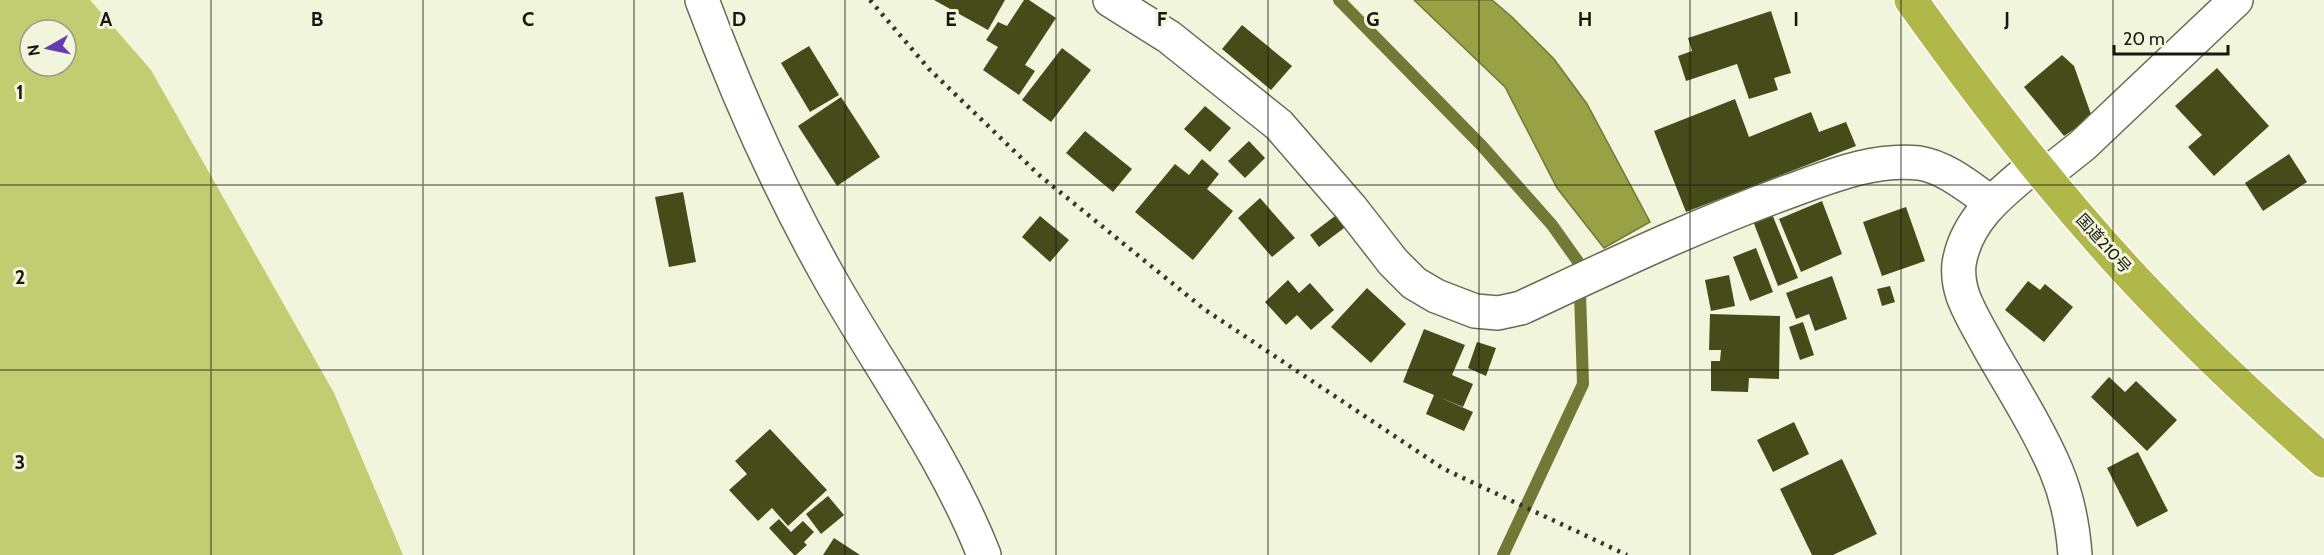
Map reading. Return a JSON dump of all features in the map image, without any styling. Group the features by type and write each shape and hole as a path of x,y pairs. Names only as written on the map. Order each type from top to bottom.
{"highway":[{"name":"国道210号","path":"1911,0 1992,111 2040,170 2163,309 2221,368 2324,461"}],"street":[{"path":"702,0 762,148 806,236 937,460 984,555"},
{"path":"1110,0 1169,37 1279,125 1414,284 1436,296 1474,311 1498,313 1521,308 1678,235 1743,208 1839,173 1877,164 1918,163 1933,167 1963,182 1990,202"},
{"path":"2075,555 2067,508 2057,472 2045,446 1975,322 1963,296 1959,264 1977,220 1990,202 2083,145 2236,0"}],"shaded area":[{"path":"0,0 90,0 151,70 334,393 403,555 0,555"},
{"path":"1414,0 1492,0 1512,17 1554,59 1587,104 1650,222 1604,248 1557,188 1505,87"}],"building":[{"path":"934,0 1005,0 988,30"},
{"path":"1024,0 1029,0 1056,18 1025,65 1035,71 1019,95 983,70 998,47 986,40 998,22 1007,26"},
{"path":"1771,11 1791,73 1774,78 1778,90 1749,99 1737,64 1686,81 1678,56 1692,51 1688,38"},
{"path":"1242,25 1292,66 1271,90 1222,49"},
{"path":"809,46 839,95 810,112 781,63"},
{"path":"1062,48 1091,70 1051,122 1022,100"},
{"path":"2062,55 2074,66 2092,117 2064,136 2024,87"},
{"path":"2217,68 2269,126 2214,176 2188,147 2202,135 2175,106"},
{"path":"841,97 880,157 837,186 798,126"},
{"path":"1735,99 1749,137 1811,112 1819,132 1846,122 1856,146 1686,212 1654,131"},
{"path":"1205,106 1231,128 1210,152 1184,129"},
{"path":"1085,131 1132,169 1113,192 1066,153"},
{"path":"1249,141 1265,158 1245,178 1228,161"},
{"path":"2289,154 2307,182 2263,211 2245,183"},
{"path":"1202,159 1219,174 1207,189 1233,211 1193,260 1135,212 1175,164 1189,175"},
{"path":"683,192 696,262 669,267 655,197"},
{"path":"1260,198 1295,238 1272,257 1238,218"},
{"path":"1822,201 1842,254 1801,272 1779,219"},
{"path":"1906,207 1925,261 1882,276 1863,222"},
{"path":"1339,213 1348,225 1319,247 1310,235"},
{"path":"1772,214 1798,278 1778,286 1753,221"},
{"path":"1040,216 1069,240 1050,262 1022,237"},
{"path":"1756,248 1773,292 1750,301 1733,257"},
{"path":"1729,275 1735,306 1711,311 1705,280"},
{"path":"1832,276 1847,319 1815,331 1809,314 1796,319 1786,293"},
{"path":"1288,280 1299,293 1310,283 1334,310 1311,330 1297,315 1286,325 1265,302"},
{"path":"2028,281 2040,290 2045,284 2073,307 2044,342 2005,310"},
{"path":"1890,286 1895,302 1882,306 1877,289"},
{"path":"1367,288 1406,324 1371,363 1331,327"},
{"path":"1710,314 1780,316 1779,379 1749,378 1748,392 1711,391 1711,361 1720,361 1721,350 1709,350"},
{"path":"1803,322 1814,355 1800,360 1789,327"},
{"path":"1424,329 1465,345 1452,375 1473,384 1463,407 1439,397 1473,412 1464,431 1426,414 1434,395 1403,382"},
{"path":"1477,342 1496,348 1486,376 1468,368"},
{"path":"2109,377 2125,392 2136,381 2177,420 2147,451 2091,397"},
{"path":"1794,422 1809,454 1773,472 1757,440"},
{"path":"770,429 827,490 788,526 772,508 758,521 729,490 747,474 735,461"},
{"path":"2138,452 2168,511 2137,527 2107,468"},
{"path":"1842,459 1877,534 1833,555 1812,555 1780,489"},
{"path":"828,496 844,515 821,534 806,514"},
{"path":"779,519 791,532 803,521 814,532 804,542 807,545 796,555 769,528"},
{"path":"834,538 860,555 823,555"}],"waterway":[{"path":"1339,0 1482,146 1552,225 1579,263 1583,384 1503,555"}],"railway":[{"path":"870,0 929,69 1039,175 1204,309 1444,469 1627,555"}]}
